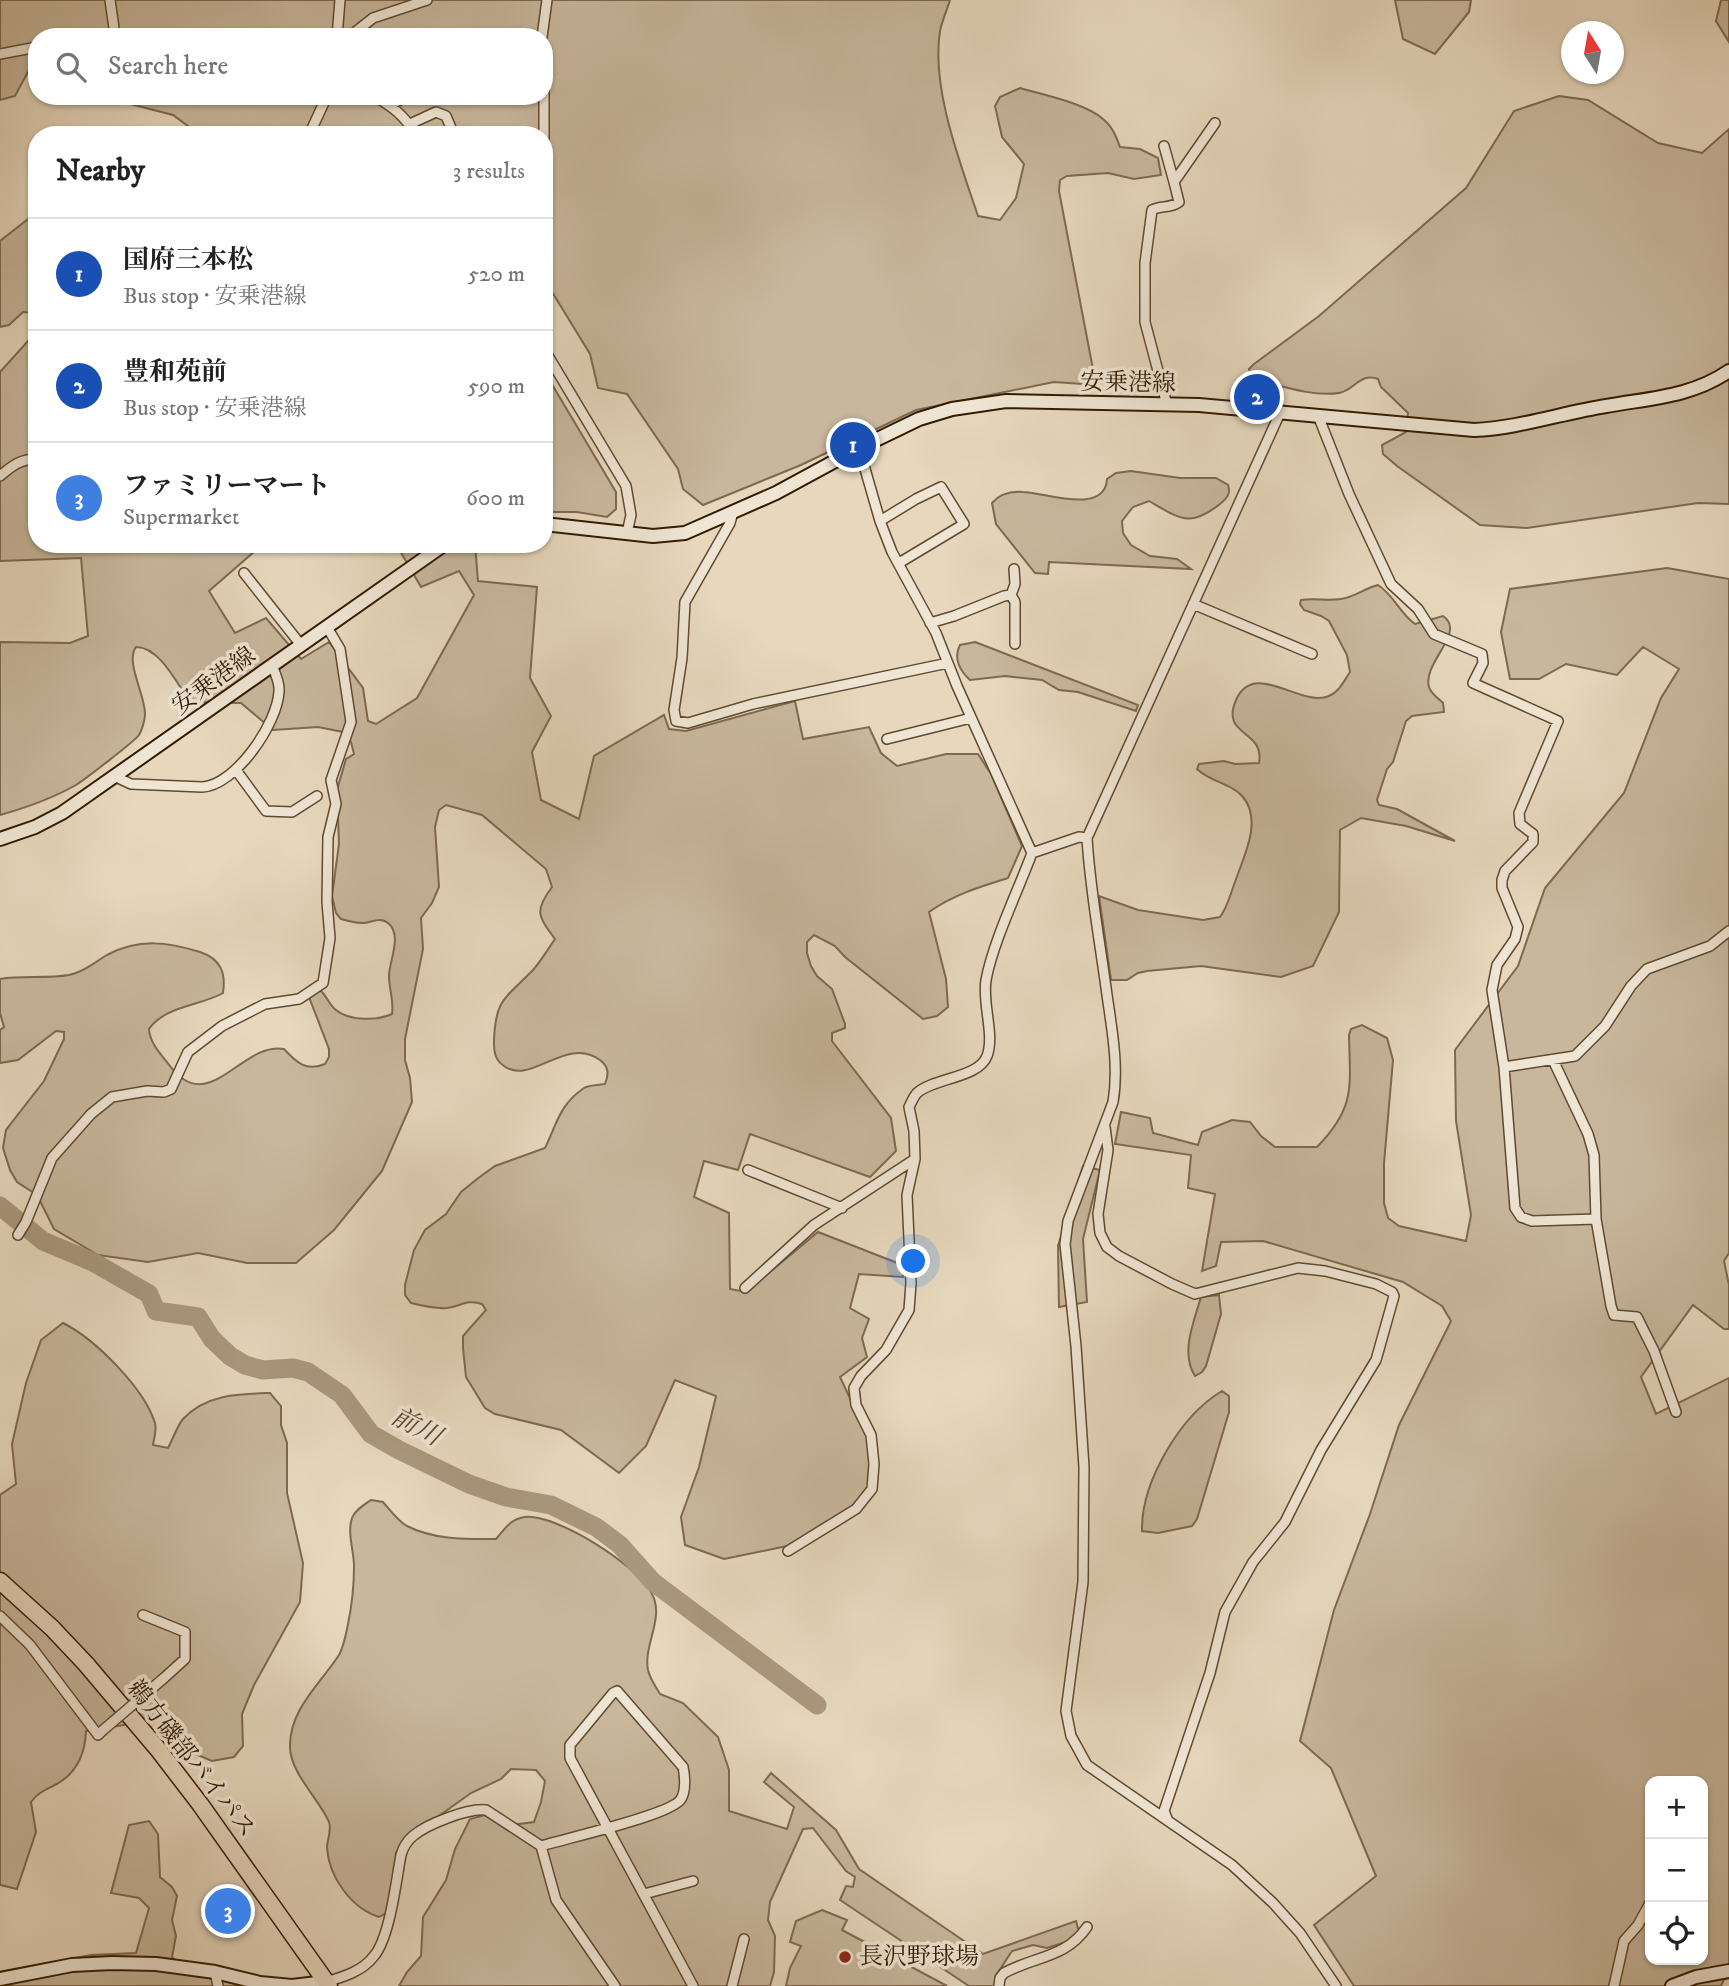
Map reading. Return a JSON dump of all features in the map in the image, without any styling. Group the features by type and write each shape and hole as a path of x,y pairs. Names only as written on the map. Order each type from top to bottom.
{"highway":[{"name":"鵜方磯部バイパス","path":"0,1581 52,1628 86,1664 157,1748 200,1804 327,1984"}],"main road":[{"name":"安乗港線","path":"553,525 653,536 685,533 776,493 919,419 952,409 1006,401 1199,405 1319,418 1474,430 1502,429 1605,406 1688,392 1729,371"},
{"name":"安乗港線","path":"0,839 35,827 62,813 432,553"},
{"path":"0,1979 72,1965 112,1963 156,1964 215,1972 260,1983 292,1986 327,1984"},
{"path":"1672,1986 1696,1977 1729,1971"}],"street":[{"path":"110,0 114,28"},
{"path":"338,28 340,0"},
{"path":"359,28 366,21 401,4 427,0"},
{"path":"543,28 547,0"},
{"path":"0,54 28,49"},
{"path":"313,126 323,105"},
{"path":"390,105 410,124 436,112 446,116 450,126"},
{"path":"544,105 544,126"},
{"path":"1174,182 1215,123"},
{"path":"1164,146 1179,202 1171,208 1152,210 1145,263 1146,331 1167,405"},
{"path":"553,364 626,486 631,515 627,533"},
{"path":"1280,414 1087,838 1117,1082 1105,1125 1068,1222 1065,1244 1081,1415 1085,1542 1083,1582 1066,1711 1071,1736 1087,1765 1232,1865 1273,1903 1300,1933 1336,1986"},
{"path":"1319,418 1349,494 1391,584 1418,609 1434,634 1482,654 1483,663 1473,683 1558,721 1519,813 1520,824 1532,834 1533,842 1505,871 1502,880 1502,888 1518,927 1515,939 1497,965 1493,976 1494,1012 1504,1067 1515,1208 1521,1217 1532,1221 1596,1219"},
{"path":"788,1551 856,1509 872,1489 874,1464 871,1435 856,1405 854,1388 861,1376 887,1350 909,1310 911,1270 907,1195 915,1159 914,1131 909,1107 917,1093 980,1066 987,1057 990,1043 986,1014 986,981 1032,853 930,623 880,521 859,448"},
{"path":"0,477 15,463 28,461"},
{"path":"880,521 941,487 964,524 899,563"},
{"path":"733,512 730,523 685,602 682,658 674,710 676,721 688,723 753,704 948,663"},
{"path":"1014,569 1015,584 1011,595 1015,602 1015,644"},
{"path":"244,573 301,645"},
{"path":"930,623 1011,595"},
{"path":"1193,604 1312,654"},
{"path":"21,1229 52,1158 90,1114 112,1097 172,1089 188,1052 222,1026 265,1004 299,999 323,984 330,938 327,902 328,837 336,804 331,780 351,722 340,649 327,626"},
{"path":"116,777 131,784 212,787 236,770 272,720 279,692 272,665"},
{"path":"887,739 971,718"},
{"path":"236,770 266,811 292,812 317,796"},
{"path":"1032,853 1079,837 1087,838"},
{"path":"1504,1067 1575,1056 1605,1026 1631,986 1647,969 1700,951 1729,931"},
{"path":"1553,1060 1588,1134 1594,1155 1596,1219 1614,1315 1637,1317 1654,1351 1676,1412"},
{"path":"1105,1125 1108,1150 1098,1214 1100,1233 1107,1247 1119,1256 1195,1294 1298,1268 1325,1271 1376,1284 1392,1292 1394,1296 1376,1360 1321,1450 1285,1522 1253,1562 1225,1612 1210,1672 1164,1811 1168,1822"},
{"path":"746,1288 814,1225 915,1159"},
{"path":"748,1170 842,1208"},
{"path":"0,1616 30,1645 98,1735 186,1659 185,1632 143,1615"},
{"path":"541,1846 608,1827 670,1809 681,1800 685,1776 678,1759 617,1691 612,1693 568,1751 570,1758 608,1827 693,1986"},
{"path":"327,1984 369,1963 380,1948 401,1855 408,1841 419,1832 466,1811 486,1810 541,1846 556,1900 615,1986"},
{"path":"644,1894 694,1881"},
{"path":"1614,1986 1624,1941 1645,1912"},
{"path":"999,1986 1004,1973 1066,1949 1087,1927"},
{"path":"732,1986 744,1939"},
{"path":"215,1972 218,1986"}],"shaded area":[{"path":"0,0 950,0 940,31 938,53 943,100 978,216 1000,220 1016,198 1024,164 1002,137 995,106 1000,97 1020,88 1075,104 1095,113 1109,125 1120,147 1140,149 1158,158 1161,175 1134,179 1108,173 1067,176 1060,180 1059,191 1096,385 1054,382 916,410 801,465 703,505 683,489 678,469 627,394 598,388 590,354 553,294 553,126 188,126 173,115 134,105 553,105 553,28 28,28 28,72 15,96 0,100"},
{"path":"1395,0 1471,0 1469,12 1435,54 1403,39"},
{"path":"1721,0 1729,0 1729,42 1716,21"},
{"path":"1559,96 1588,100 1658,143 1702,153 1729,129 1729,504 1698,503 1527,528 1480,525 1383,454 1382,445 1406,432 1408,413 1381,387 1378,379 1366,378 1344,392 1329,394 1298,390 1252,377 1249,369 1254,364 1319,316 1466,188 1514,111"},
{"path":"28,219 28,312 23,312 9,325 0,327 0,241"},
{"path":"28,341 28,553 253,553 209,591 235,633 266,618 301,659 329,642 363,688 368,721 376,724 417,698 474,595 459,571 421,587 401,553 476,553 478,581 537,587 530,678 551,716 532,752 541,800 579,819 594,756 664,715 669,729 686,731 795,701 803,739 869,727 881,753 897,766 946,754 978,754 991,774 1022,846 1008,878 957,896 929,912 946,979 948,1007 937,1016 923,1019 835,946 814,935 807,942 811,966 817,976 832,989 845,1024 845,1028 832,1033 832,1041 891,1118 896,1151 870,1177 750,1134 738,1170 704,1161 694,1197 729,1213 730,1289 746,1292 818,1232 905,1266 903,1277 859,1274 850,1308 869,1319 862,1338 867,1357 840,1377 867,1434 872,1465 869,1489 854,1506 787,1546 724,1559 685,1545 681,1517 699,1467 716,1396 675,1380 646,1446 619,1473 561,1430 495,1414 485,1408 466,1377 463,1348 463,1336 486,1310 482,1304 468,1303 434,1308 411,1303 405,1295 414,1250 425,1230 446,1214 461,1192 495,1166 545,1148 569,1101 584,1088 605,1084 607,1077 607,1068 603,1063 587,1054 562,1056 526,1070 514,1070 504,1066 497,1058 494,1042 500,1007 509,993 536,966 555,939 540,913 542,902 552,887 546,869 482,815 446,805 439,810 435,827 439,887 421,918 423,949 405,1039 405,1060 412,1102 382,1171 334,1230 296,1263 247,1263 198,1253 148,1262 98,1255 54,1229 37,1195 17,1182 3,1148 6,1130 44,1081 64,1039 64,1032 56,1031 18,1060 0,1063 0,1030 4,1027 0,1013 0,979 74,974 107,955 142,944 165,944 207,955 221,968 224,979 223,993 173,1011 156,1021 149,1029 154,1044 170,1066 184,1080 198,1084 212,1081 269,1050 284,1049 297,1062 307,1066 325,1064 329,1049 309,997 319,990 336,1010 356,1018 371,1019 392,1014 389,976 395,941 392,928 385,921 354,922 341,919 336,913 332,896 339,844 337,790 346,759 354,754 351,742 343,732 318,727 273,730 241,703 190,702 167,668 153,653 145,649 136,647 133,653 134,670 145,714 139,735 76,785 39,802 0,815 0,642 70,643 88,636 81,558 0,561 0,372"},
{"path":"553,386 616,492 616,509 607,517 577,512 553,512"},
{"path":"1131,471 1180,478 1216,478 1228,485 1229,493 1225,500 1201,516 1177,516 1149,501 1133,507 1122,521 1123,533 1131,545 1150,556 1177,559 1191,569 1049,562 1048,574 1035,573 996,524 992,503 1006,494 1023,492 1072,499 1096,497 1104,490 1107,479 1116,473"},
{"path":"1667,568 1729,579 1729,1253 1724,1261 1729,1285 1729,1329 1724,1329 1693,1305 1641,1377 1656,1414 1729,1378 1729,1969 1721,1986 1354,1986 1314,1925 1376,1876 1331,1768 1300,1741 1334,1610 1370,1514 1399,1425 1451,1321 1442,1306 1403,1282 1263,1241 1221,1242 1216,1266 1202,1271 1215,1194 1188,1188 1191,1155 1115,1144 1121,1112 1150,1118 1153,1133 1198,1145 1202,1132 1232,1120 1250,1122 1261,1136 1275,1147 1317,1147 1330,1133 1345,1108 1350,1083 1349,1035 1351,1029 1362,1025 1387,1038 1393,1060 1384,1163 1384,1203 1388,1218 1399,1226 1466,1241 1471,1215 1456,1121 1455,1050 1518,966 1545,888 1624,793 1661,698 1679,669 1643,647 1617,675 1566,664 1539,679 1510,679 1501,632 1510,589"},
{"path":"1378,585 1415,624 1443,616 1449,623 1450,630 1429,678 1429,687 1443,703 1444,712 1412,716 1406,721 1377,800 1379,805 1397,809 1455,841 1406,826 1361,818 1340,830 1339,912 1313,966 1281,977 1201,966 1147,971 1127,980 1111,980 1099,896 1138,910 1203,920 1220,917 1227,905 1250,840 1251,817 1243,797 1202,773 1197,769 1199,764 1224,761 1235,764 1259,763 1256,744 1234,721 1236,700 1244,689 1254,684 1266,684 1318,698 1336,692 1350,672 1347,655 1329,621 1304,610 1300,604 1301,600 1341,599"},
{"path":"975,642 1138,705 1136,711 1078,692 1059,690 1042,680 1005,676 970,680 963,673 957,655 960,645"},
{"path":"1083,1166 1100,1170 1083,1239 1087,1302 1059,1307 1058,1246"},
{"path":"1219,1295 1221,1314 1206,1366 1195,1376 1188,1347 1195,1316 1201,1297"},
{"path":"63,1323 103,1352 129,1380 149,1409 155,1423 153,1445 168,1448 183,1419 212,1400 270,1393 281,1406 281,1425 287,1443 287,1493 303,1563 300,1602 254,1685 242,1714 243,1746 234,1757 212,1761 188,1751 162,1719 86,1731 84,1749 78,1764 61,1782 38,1794 31,1802 36,1832 17,1889 0,1885 0,1495 16,1484 12,1444 26,1383 41,1340"},
{"path":"1222,1391 1229,1396 1229,1412 1197,1519 1192,1526 1158,1533 1142,1531 1148,1492 1166,1452 1192,1417 1206,1402"},
{"path":"371,1500 383,1502 407,1526 428,1534 462,1539 496,1539 512,1522 525,1517 539,1518 556,1524 594,1543 629,1568 651,1592 656,1611 648,1650 649,1673 660,1694 683,1703 718,1737 729,1770 729,1811 787,1829 794,1807 764,1782 771,1773 836,1830 859,1869 983,1954 1076,1921 1079,1932 1069,1941 1047,1948 1033,1945 1012,1951 995,1977 996,1986 969,1986 840,1900 846,1886 853,1887 855,1877 846,1871 813,1828 803,1829 770,1902 768,1920 775,1936 774,1972 770,1986 399,1986 421,1956 423,1917 446,1880 455,1849 470,1819 485,1815 504,1826 534,1822 545,1781 536,1770 511,1769 501,1779 471,1793 404,1841 396,1853 396,1878 388,1912 379,1917 359,1906 343,1890 329,1859 329,1822 295,1767 290,1747 291,1734 300,1709 339,1655 346,1636 353,1588 354,1566 350,1536 352,1518"},
{"path":"149,1821 158,1834 160,1877 172,1887 177,1896 172,1920 176,1936 172,1957 175,1960 219,1967 252,1986 0,1986 0,1972 91,1955 136,1953 149,1908 139,1898 111,1893 129,1825"},
{"name":"長沢野球場","path":"822,1910 847,1920 842,1930 947,1986 786,1986 790,1968 801,1946 790,1942 796,1921"}],"waterway":[{"name":"前川","path":"0,1206 43,1241 93,1262 149,1294 156,1311 198,1317 212,1339 230,1356 245,1365 263,1370 293,1368 308,1372 342,1395 371,1434 399,1450 469,1484 506,1497 551,1505 596,1527 620,1545 653,1582 817,1705"}],"place":[{"name":"豊和苑前","path":"1257,397"},
{"name":"国府三本松","path":"853,445"},
{"name":"ファミリーマート","path":"228,1911"},
{"name":"長沢野球場","path":"845,1957"}]}
